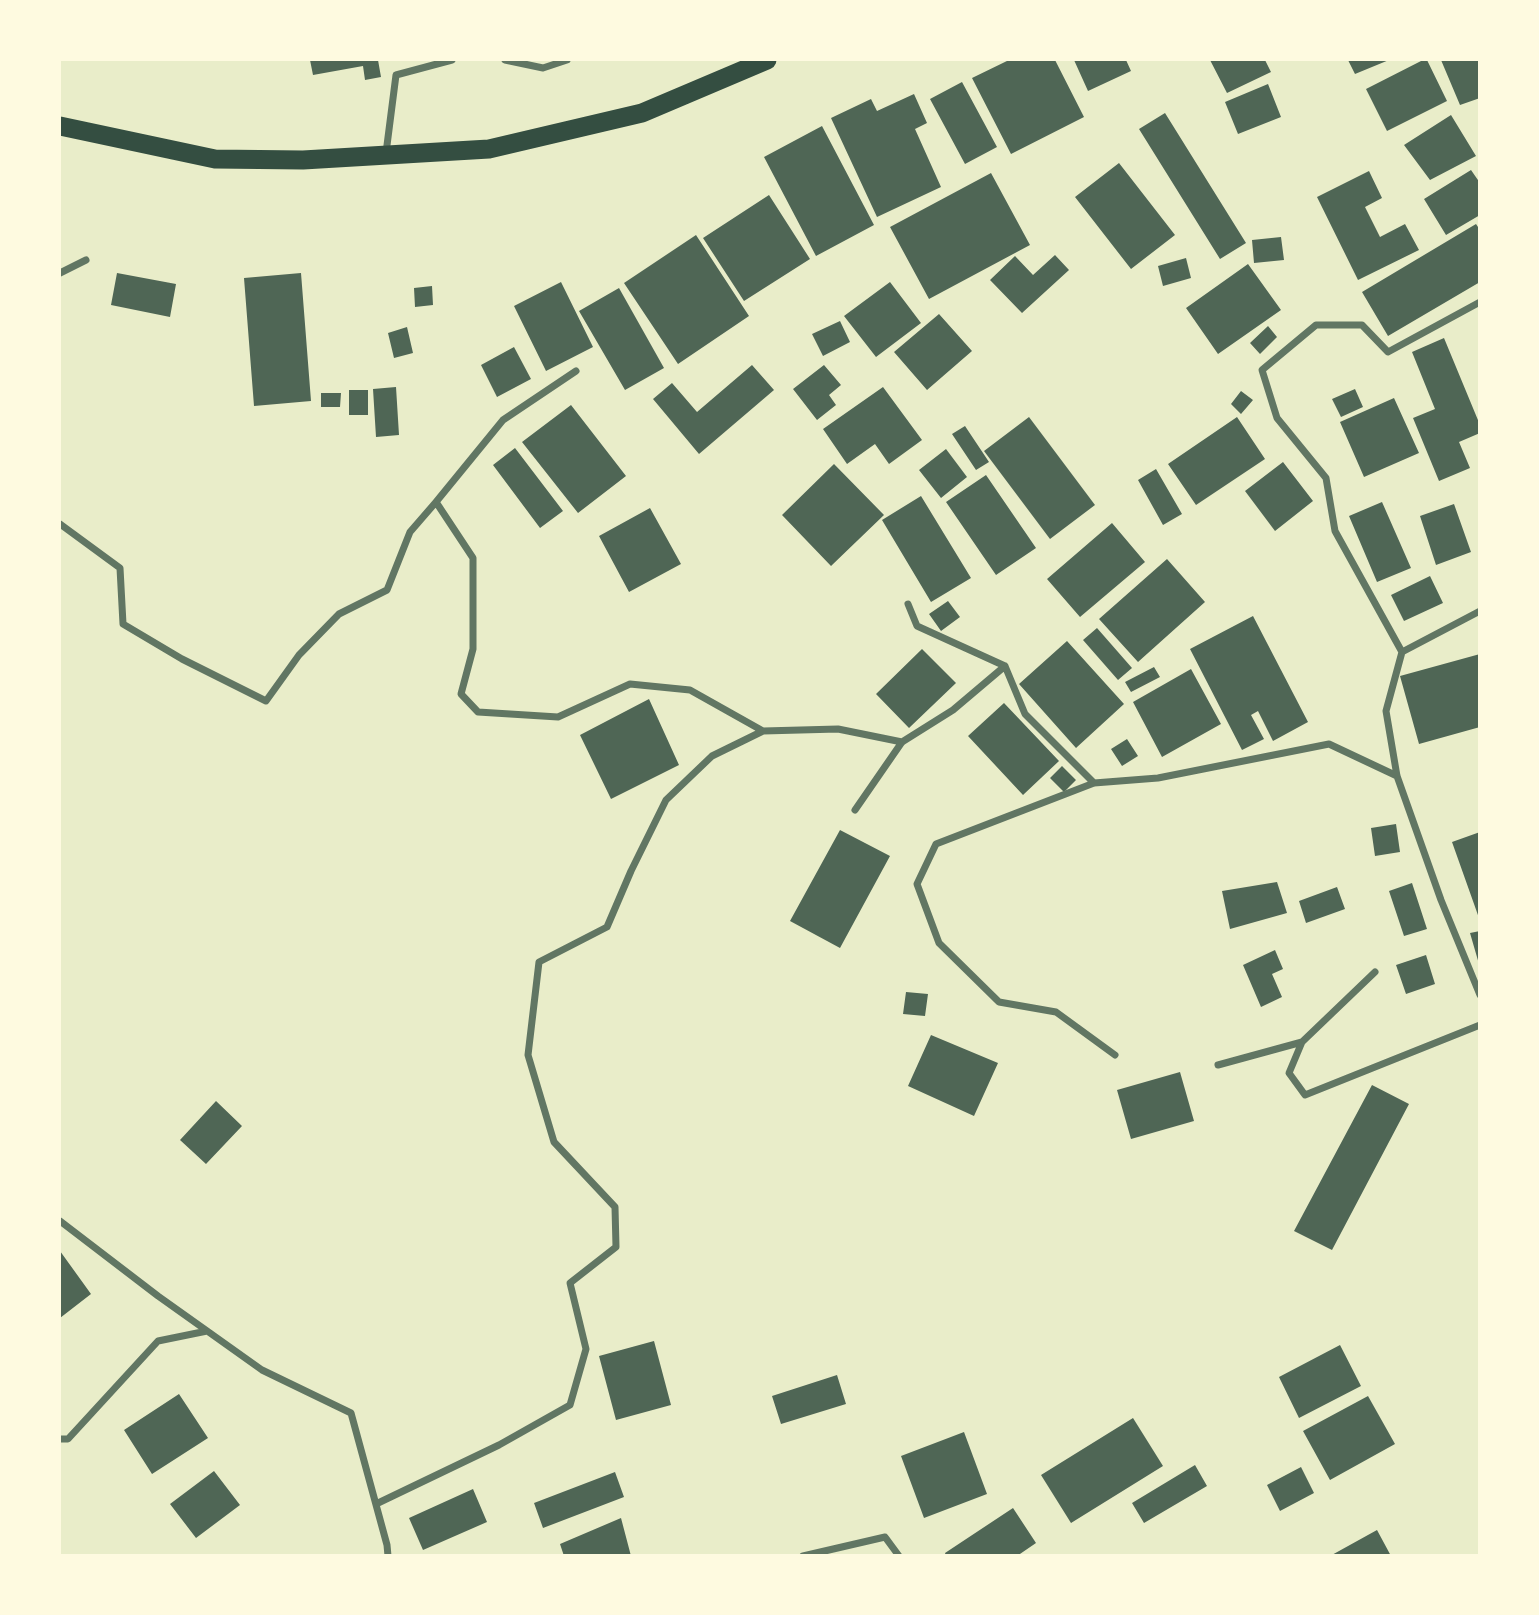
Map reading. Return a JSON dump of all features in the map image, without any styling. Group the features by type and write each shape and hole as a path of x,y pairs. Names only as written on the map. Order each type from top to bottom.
{"highway":[{"path":"60,126 215,159 303,160 489,149 642,113 767,60"}],"street":[{"path":"386,153 396,75 452,60"},
{"path":"505,60 543,68 567,60"},
{"path":"60,273 86,260"},
{"path":"1479,302 1388,352 1362,325 1316,325 1262,370 1278,418 1326,478 1335,531 1402,652 1386,711 1397,776 1441,900 1479,995"},
{"path":"60,524 120,568 122,624 182,659 266,701 299,655 339,614 387,590 410,532 503,420 576,371"},
{"path":"436,502 473,558 473,649 461,694 478,712 558,717 630,684 690,690 763,731"},
{"path":"908,604 917,626 1005,666 1025,714 1094,783"},
{"path":"1402,652 1479,611"},
{"path":"855,810 902,742 953,710 1005,666"},
{"path":"376,1504 499,1445 570,1405 586,1349 570,1283 617,1247 615,1208 554,1142 528,1055 539,962 607,928 666,800 712,756 763,731 838,729 902,742"},
{"path":"1115,1055 1056,1012 999,1002 939,943 917,884 936,844 1094,783 1157,778 1329,744 1397,776"},
{"path":"1375,972 1302,1042 1289,1073 1306,1095 1479,1025"},
{"path":"1218,1065 1302,1042"},
{"path":"60,1221 262,1370 351,1413 388,1556"},
{"path":"60,1439 68,1439 158,1341 207,1331"},
{"path":"803,1556 885,1537 899,1556"}],"building":[{"path":"310,60 378,60 381,77 365,80 363,66 313,75"},
{"path":"1009,60 1055,60 1084,117 1011,154 972,78"},
{"path":"1074,60 1126,60 1131,71 1088,91"},
{"path":"1210,60 1265,60 1271,72 1227,93"},
{"path":"1348,60 1389,60 1355,74"},
{"path":"1427,60 1447,101 1387,131 1366,89"},
{"path":"1441,60 1480,60 1480,98 1460,105"},
{"path":"962,82 997,147 965,164 930,99"},
{"path":"1268,84 1281,117 1238,134 1225,102"},
{"path":"914,94 927,123 915,129 941,187 877,217 831,118 871,99 877,111"},
{"path":"1165,113 1246,243 1220,259 1139,129"},
{"path":"1451,115 1476,156 1430,180 1404,145"},
{"path":"822,126 874,225 816,256 764,157"},
{"path":"1119,163 1175,235 1131,269 1075,197"},
{"path":"1471,170 1480,183 1480,215 1446,235 1424,199"},
{"path":"1369,171 1382,198 1365,207 1380,237 1405,224 1419,250 1358,280 1317,197"},
{"path":"991,173 1030,245 929,299 890,227"},
{"path":"769,195 810,259 744,301 703,238"},
{"path":"1476,224 1480,230 1480,282 1388,336 1362,292"},
{"path":"696,235 749,316 678,364 624,283"},
{"path":"1281,237 1284,260 1254,263 1252,240"},
{"path":"1055,255 1069,270 1022,313 990,280 1015,256 1033,275"},
{"path":"1186,258 1191,278 1163,286 1158,266"},
{"path":"1248,264 1281,310 1218,354 1186,308"},
{"path":"117,273 176,284 170,317 111,305"},
{"path":"301,273 311,401 254,406 244,278"},
{"path":"561,282 593,347 546,371 514,306"},
{"path":"890,282 921,323 876,357 844,316"},
{"path":"432,286 433,305 415,307 414,288"},
{"path":"619,288 664,368 625,390 579,311"},
{"path":"939,314 972,351 927,390 894,352"},
{"path":"840,321 850,342 823,356 812,334"},
{"path":"1268,326 1277,337 1260,354 1250,343"},
{"path":"407,327 413,353 394,358 388,333"},
{"path":"1444,338 1480,425 1480,433 1459,442 1470,468 1439,481 1413,418 1435,409 1412,352"},
{"path":"514,347 531,379 497,397 481,365"},
{"path":"752,365 774,390 699,454 653,399 672,383 697,412"},
{"path":"824,365 841,385 829,395 836,405 817,420 793,389"},
{"path":"396,387 399,435 376,437 373,389"},
{"path":"883,387 922,440 889,464 875,444 847,464 823,429"},
{"path":"1355,389 1363,407 1341,417 1332,399"},
{"path":"349,390 368,390 368,415 349,415"},
{"path":"1241,391 1253,400 1241,414 1231,404"},
{"path":"321,393 341,393 340,407 321,407"},
{"path":"1394,398 1419,453 1364,477 1340,422"},
{"path":"571,405 626,476 578,513 522,442"},
{"path":"1029,417 1095,505 1050,539 984,451"},
{"path":"1237,417 1265,459 1196,505 1168,464"},
{"path":"965,426 989,462 976,470 952,434"},
{"path":"515,448 563,511 540,528 493,465"},
{"path":"946,449 967,477 941,498 919,470"},
{"path":"1283,462 1313,501 1275,531 1245,491"},
{"path":"834,464 884,515 831,566 782,515"},
{"path":"1156,469 1182,514 1163,525 1138,480"},
{"path":"986,475 1036,548 996,575 946,502"},
{"path":"921,496 971,578 931,602 882,520"},
{"path":"1382,502 1411,568 1377,582 1349,516"},
{"path":"1454,504 1471,552 1436,565 1420,516"},
{"path":"650,508 681,564 629,592 599,536"},
{"path":"1112,523 1145,562 1080,617 1047,579"},
{"path":"1167,559 1205,602 1138,662 1099,619"},
{"path":"1430,576 1443,603 1404,621 1391,595"},
{"path":"948,601 960,617 941,631 929,614"},
{"path":"1253,616 1308,722 1273,741 1258,711 1251,715 1264,739 1242,750 1190,649"},
{"path":"1097,628 1132,668 1118,680 1083,640"},
{"path":"1067,641 1124,704 1076,748 1019,684"},
{"path":"922,649 956,683 909,728 876,694"},
{"path":"1480,654 1480,727 1419,744 1400,676"},
{"path":"1154,667 1160,677 1131,692 1125,682"},
{"path":"1191,669 1221,724 1162,757 1133,702"},
{"path":"649,699 679,765 611,799 580,735"},
{"path":"1004,703 1059,761 1023,795 968,736"},
{"path":"1127,739 1138,756 1122,766 1111,749"},
{"path":"1062,766 1076,780 1064,792 1050,778"},
{"path":"1396,824 1400,852 1375,856 1371,828"},
{"path":"840,830 890,856 840,948 790,921"},
{"path":"1480,832 1480,918 1479,918 1452,842"},
{"path":"1277,882 1287,913 1230,929 1222,891"},
{"path":"1412,883 1427,929 1404,936 1389,891"},
{"path":"1337,887 1345,909 1306,923 1299,901"},
{"path":"1480,931 1480,964 1479,964 1470,933"},
{"path":"1275,950 1283,969 1272,974 1282,997 1261,1007 1243,965"},
{"path":"1426,955 1435,984 1406,994 1396,965"},
{"path":"906,992 928,994 925,1016 903,1014"},
{"path":"931,1035 998,1063 974,1116 908,1086"},
{"path":"1180,1072 1194,1121 1131,1139 1117,1090"},
{"path":"1372,1085 1409,1104 1332,1250 1294,1231"},
{"path":"216,1101 242,1126 206,1164 180,1140"},
{"path":"60,1251 91,1294 60,1318"},
{"path":"654,1341 671,1405 616,1420 599,1356"},
{"path":"1340,1345 1361,1386 1299,1418 1279,1377"},
{"path":"837,1375 846,1404 781,1424 772,1396"},
{"path":"179,1394 208,1438 152,1474 124,1430"},
{"path":"1368,1396 1395,1444 1330,1480 1303,1431"},
{"path":"1133,1418 1163,1466 1071,1523 1041,1475"},
{"path":"964,1432 987,1494 924,1518 901,1456"},
{"path":"1195,1465 1207,1486 1144,1523 1132,1503"},
{"path":"1301,1467 1314,1493 1280,1511 1267,1485"},
{"path":"214,1471 240,1505 196,1538 170,1504"},
{"path":"615,1472 624,1497 543,1528 534,1503"},
{"path":"473,1489 487,1522 423,1550 409,1518"},
{"path":"1013,1508 1036,1543 1017,1556 946,1556 945,1553"},
{"path":"621,1518 631,1556 564,1556 560,1544"},
{"path":"1377,1530 1391,1556 1330,1556"}]}
